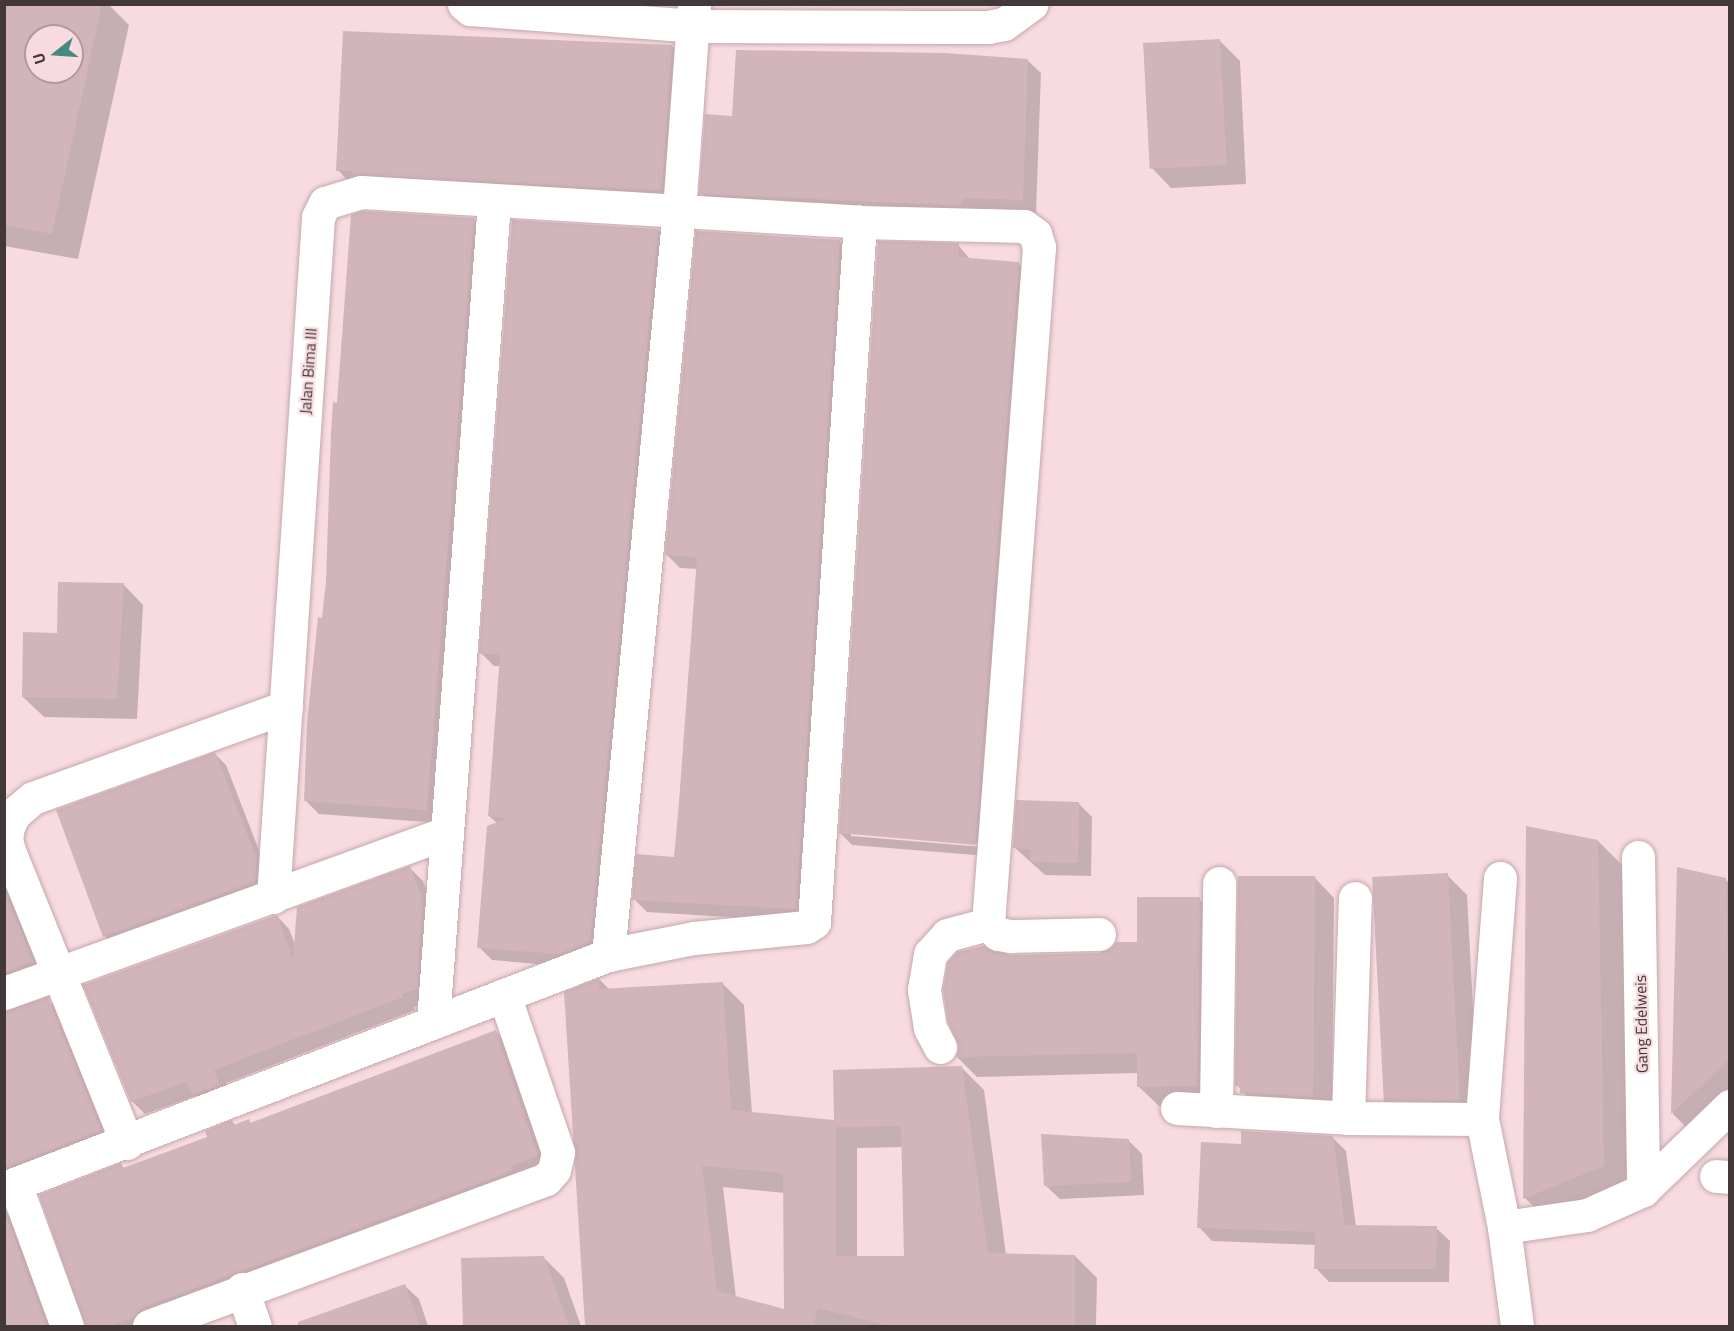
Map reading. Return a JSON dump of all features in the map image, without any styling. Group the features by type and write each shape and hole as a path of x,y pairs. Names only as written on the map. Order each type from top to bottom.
{"street":[{"path":"464,4 470,9 988,27 1004,24 1032,4"},
{"path":"608,955 679,210 694,15"},
{"name":"Jalan Bima III","path":"273,897 318,217 325,203 361,192 494,203 679,210 860,222 1024,226 1035,234 1039,247 988,924"},
{"path":"433,1021 494,203"},
{"path":"67,1326 10,1186 128,1143 433,1021 608,955 694,938 806,927 814,922 818,912 860,222"},
{"path":"128,1143 10,854 6,826 15,813 33,798 286,707"},
{"path":"4,993 447,833"},
{"name":"Gang Edelweis","path":"1638,857 1643,1190"},
{"path":"1500,878 1482,1119 1504,1227 1517,1326"},
{"path":"1216,1111 1219,883"},
{"path":"1348,1118 1355,898"},
{"path":"940,1047 930,1028 924,989 930,954 947,935 988,924 998,934 1011,936 1099,934"},
{"path":"148,1326 242,1289 546,1179 554,1170 558,1152 504,995"},
{"path":"1504,1227 1587,1215 1643,1190 1730,1106"},
{"path":"1177,1108 1348,1118 1482,1119"},
{"path":"242,1289 255,1326"}],"building":[{"path":"4,4 102,4 52,234 4,225"},
{"path":"343,31 672,45 662,191 353,175 353,171 336,171"},
{"path":"1220,39 1227,165 1150,169 1143,43"},
{"path":"736,50 945,53 1028,59 1023,200 962,198 962,206 699,194 705,114 732,116"},
{"path":"363,211 474,218 427,810 304,801 307,723 318,617 322,618 326,581 333,402 337,403 351,215"},
{"path":"512,220 658,229 590,942 559,954 477,948 487,826 508,818 488,816 500,655 479,653"},
{"path":"696,231 840,240 796,909 632,900 636,854 674,857 697,557 665,555"},
{"path":"878,241 959,243 958,257 1019,262 975,845 839,833"},
{"path":"58,582 124,583 117,699 22,697 23,632 57,633"},
{"path":"215,752 257,859 255,882 103,937 56,810"},
{"path":"1016,800 1079,802 1078,863 1030,862 1030,849 1013,848"},
{"path":"1526,826 1598,840 1604,1166 1523,1199"},
{"path":"410,866 423,901 417,989 402,994 403,997 214,1070 220,1085 192,1095 187,1082 131,1102 83,985 277,915 293,960 297,907"},
{"path":"1677,867 1726,878 1730,1059 1671,1114"},
{"path":"1448,873 1460,1100 1384,1104 1372,877"},
{"path":"1238,876 1315,876 1313,1097 1240,1093 1240,1086 1235,1086"},
{"path":"4,890 34,962 4,973"},
{"path":"1137,897 1200,897 1198,1086 1137,1087 1137,1053 956,1057 959,1047 948,1022 943,989 948,962 957,952 983,946 1011,955 1099,953 1116,942 1137,942"},
{"path":"600,978 599,989 723,982 731,1110 834,1120 833,1070 962,1066 988,1253 1075,1255 1075,1326 889,1326 818,1308 813,1326 585,1326 564,992","holes":["901,1126 904,1256 836,1256 836,1127","702,1166 783,1173 784,1309 717,1291"]},
{"path":"48,997 102,1130 4,1168 4,1011"},
{"path":"496,1030 538,1156 512,1166 513,1171 142,1308 133,1318 109,1326 85,1326 39,1195 121,1163 123,1168 207,1137 205,1131 232,1120 234,1125 249,1119 250,1123"},
{"path":"1241,1131 1333,1136 1345,1225 1437,1226 1436,1269 1314,1269 1315,1232 1197,1228 1201,1142 1241,1144"},
{"path":"1041,1134 1129,1139 1131,1182 1044,1186"},
{"path":"4,1210 47,1326 4,1326"},
{"path":"544,1256 569,1326 463,1326 461,1258"},
{"path":"405,1284 420,1326 298,1326 298,1322"}]}
